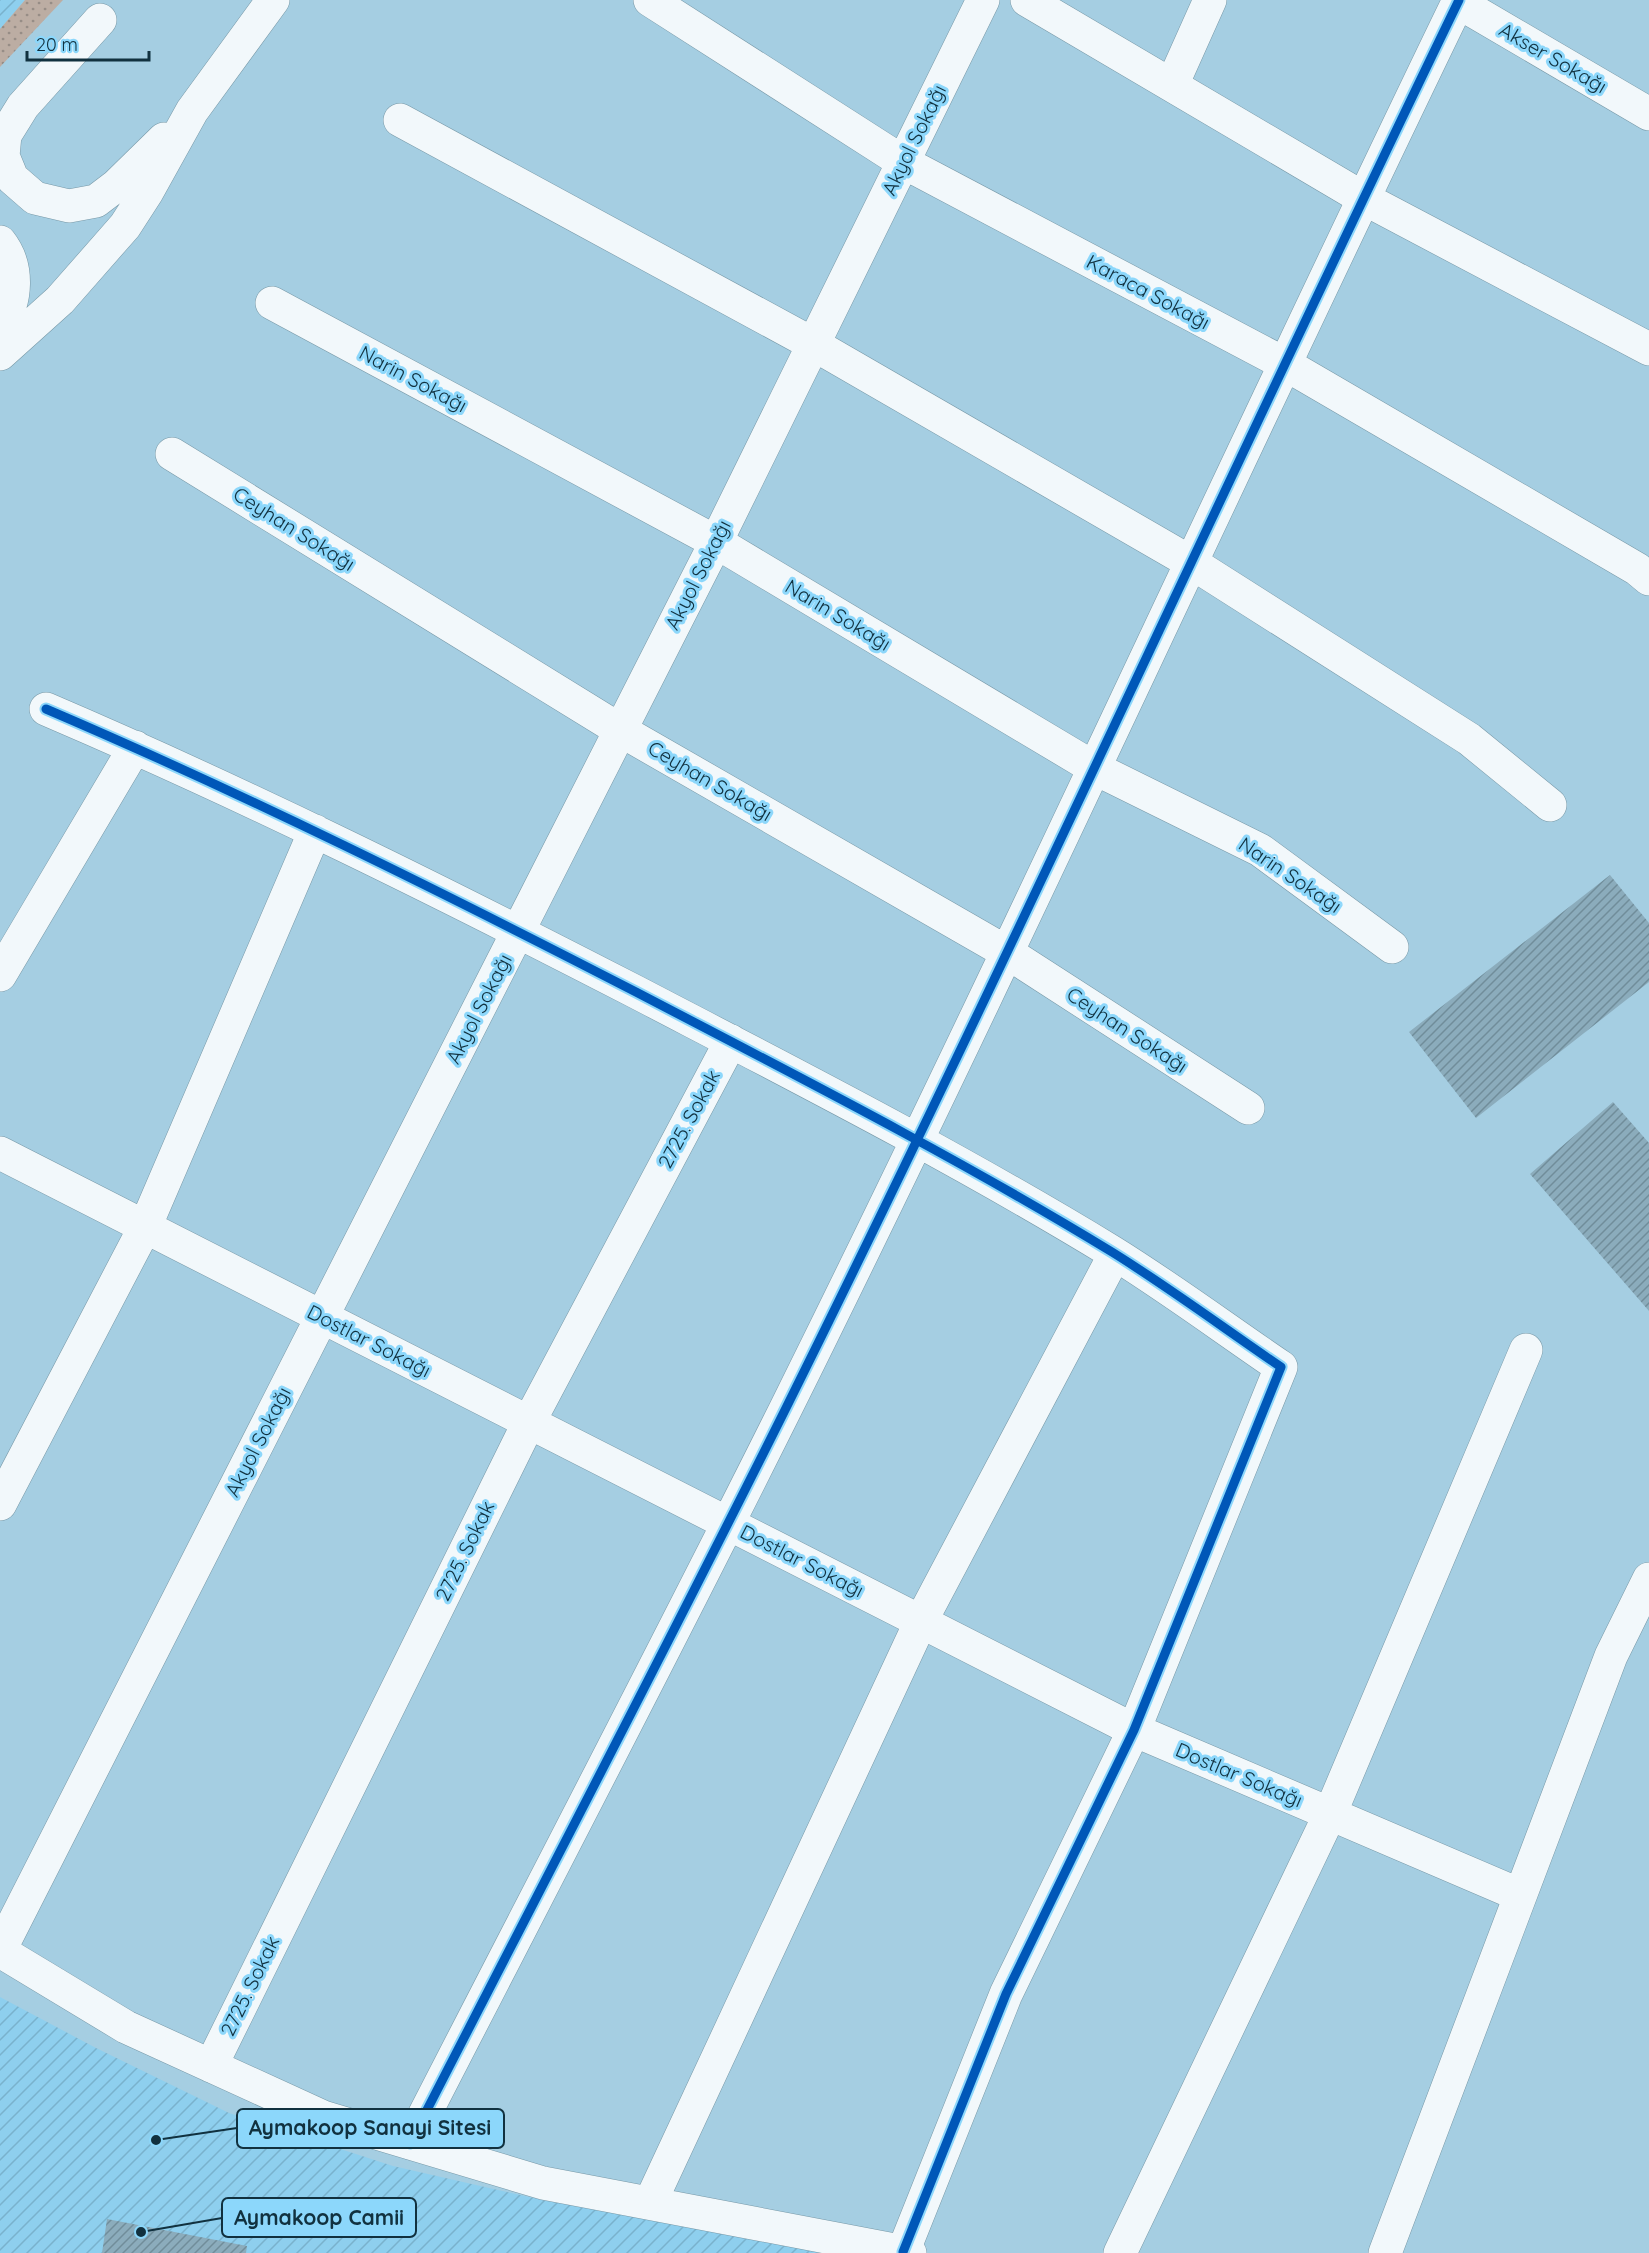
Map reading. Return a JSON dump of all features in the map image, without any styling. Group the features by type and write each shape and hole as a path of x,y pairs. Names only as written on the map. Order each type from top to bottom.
{"street":[{"path":"0,354 60,300 124,226 147,192 192,111 273,0"},
{"name":"Karaca Sokağı","path":"650,0 903,162 1285,364 1626,563 1649,579"},
{"name":"Akyol Sokağı","path":"0,1951 716,542 983,0"},
{"path":"1027,0 1363,198 1649,349"},
{"path":"1172,85 1210,0"},
{"path":"410,2143 786,1409 1096,769 1363,198 1458,1"},
{"name":"Akser Sokağı","path":"1458,1 1649,114"},
{"path":"110,10 23,106 5,135 3,156 12,178 35,198 69,206 96,201 117,185 192,111"},
{"path":"0,104 52,57 110,10"},
{"path":"400,120 813,344 1192,563 1469,739 1550,805"},
{"path":"0,242 12,264 15,287 6,317 0,326"},
{"name":"Narin Sokağı","path":"272,303 716,542 1096,769 1260,850 1392,947"},
{"name":"Ceyhan Sokağı","path":"172,454 620,730 1008,953 1248,1108"},
{"path":"0,1951 126,2027 323,2117 543,2183 906,2252 1006,1994 1134,1730 1281,1367 1115,1254 917,1139 518,931 315,831 135,747 46,709"},
{"path":"0,975 135,747"},
{"path":"0,1504 145,1227 315,831"},
{"name":"2725. Sokak","path":"211,2066 529,1422 731,1041"},
{"name":"Dostlar Sokağı","path":"0,1153 1134,1730 1520,1895"},
{"path":"650,2203 921,1621 1115,1254"},
{"path":"1120,2253 1330,1814 1526,1350"},
{"path":"1385,2253 1611,1656 1649,1579"}],"shaded area":[{"path":"0,0 25,0 0,29"},
{"path":"25,0 63,0 0,67 0,29"},
{"path":"0,1997 96,2048 229,2113 393,2166 542,2200 835,2253 0,2253"}],"building":[{"path":"1610,875 1649,923 1649,982 1476,1118 1409,1032"},
{"path":"1613,1102 1649,1143 1649,1311 1530,1174"},
{"path":"107,2219 247,2246 246,2253 102,2253"}],"cycle path":[{"path":"410,2143 694,1591 873,1231 1459,0"},
{"path":"46,709 196,775 417,881 877,1118 1112,1252 1281,1367 1134,1730 1006,1994 903,2252"}],"place":[{"name":"Aymakoop Sanayi Sitesi","path":"156,2140"},
{"name":"Aymakoop Camii","path":"141,2232"}]}
